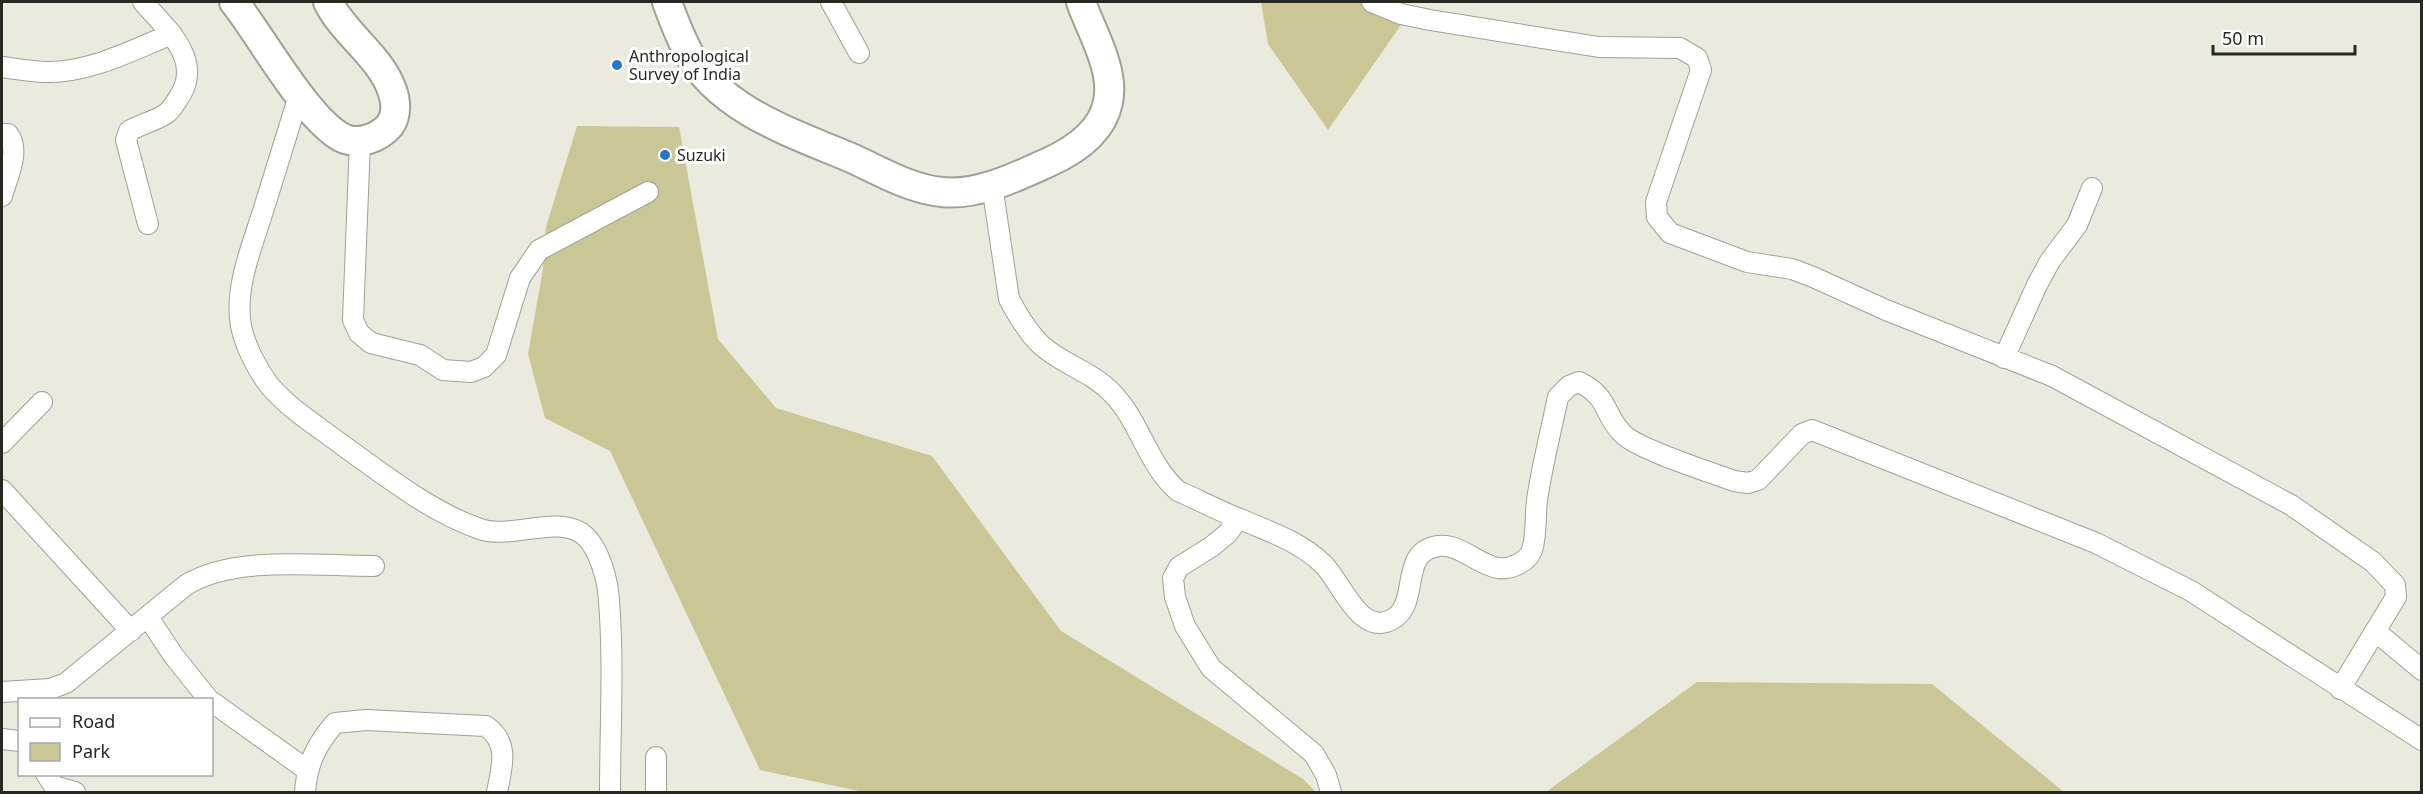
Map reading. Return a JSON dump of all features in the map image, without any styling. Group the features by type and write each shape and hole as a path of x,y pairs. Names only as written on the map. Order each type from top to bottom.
{"highway":[{"path":"234,2 299,96 331,129 346,139 360,141 375,138 384,132 393,121 396,108 392,90 383,72 347,32 328,2"},
{"path":"667,2 689,54 721,91 770,123 917,187 943,192 992,185 1057,159 1083,143 1100,123 1109,101 1107,77 1081,2"}],"street":[{"path":"143,2 172,34 185,60 184,88 168,112 129,131 126,140 148,224"},
{"path":"831,2 859,53"},
{"path":"1372,2 1401,14 1442,22 1599,46 1680,48 1697,58 1701,70 1656,202 1657,217 1670,233 1748,262 1792,269 1886,310 2052,376 2291,505 2373,562 2388,577 2397,591 2396,597 2340,689"},
{"path":"2,67 46,72 68,71 109,59 172,34"},
{"path":"299,96 244,276 240,297 241,326 252,356 267,383 286,404 398,484 446,514 492,533 515,533 554,526 570,528 584,536 596,552 609,599 610,792"},
{"path":"2,134 8,134 13,140 14,149 2,196"},
{"path":"360,141 353,320 359,333 371,343 420,355 443,370 456,373 484,367 496,355 520,278 529,261 539,250 648,192"},
{"path":"992,185 1010,298 1017,315 1041,344 1088,372 1113,393 1129,415 1164,478 1178,491 1297,544 1333,574 1362,616 1378,622 1389,621 1399,615 1409,589 1412,569 1418,556 1428,549 1449,547 1499,568 1512,567 1522,561 1532,550 1537,500 1558,397 1569,386 1579,382 1599,394 1616,427 1632,441 1734,481 1748,483 1758,480 1802,434 1812,430 2096,543 2191,591 2421,740"},
{"path":"2004,358 2021,315 2050,261 2077,225 2092,188"},
{"path":"2,443 42,402"},
{"path":"2,490 131,631"},
{"path":"1239,519 1219,541 1179,567 1173,578 1174,597 1185,626 1211,668 1314,754 1326,775 1331,792"},
{"path":"2,692 50,688 66,683 186,585 203,575 223,569 248,566 374,566"},
{"path":"148,617 173,655 208,698"},
{"path":"2375,631 2421,670"},
{"path":"213,703 307,770"},
{"path":"306,792 307,770 318,742 335,723 366,720 486,726 497,734 502,747 502,768 497,792"},
{"path":"2,739 18,741"},
{"path":"656,757 656,792"},
{"path":"47,776 54,786 75,792"}],"green space":[{"path":"1261,2 1374,2 1403,22 1328,130 1268,44"},
{"path":"577,126 679,127 718,339 776,408 932,456 1061,631 1303,779 1316,792 864,792 760,770 610,451 545,418 528,354 543,269 546,227"},
{"path":"1697,682 1932,684 2064,792 1546,792"}],"place":[{"name":"Anthropological Survey of India","path":"617,65"},
{"name":"Suzuki","path":"665,155"}]}
